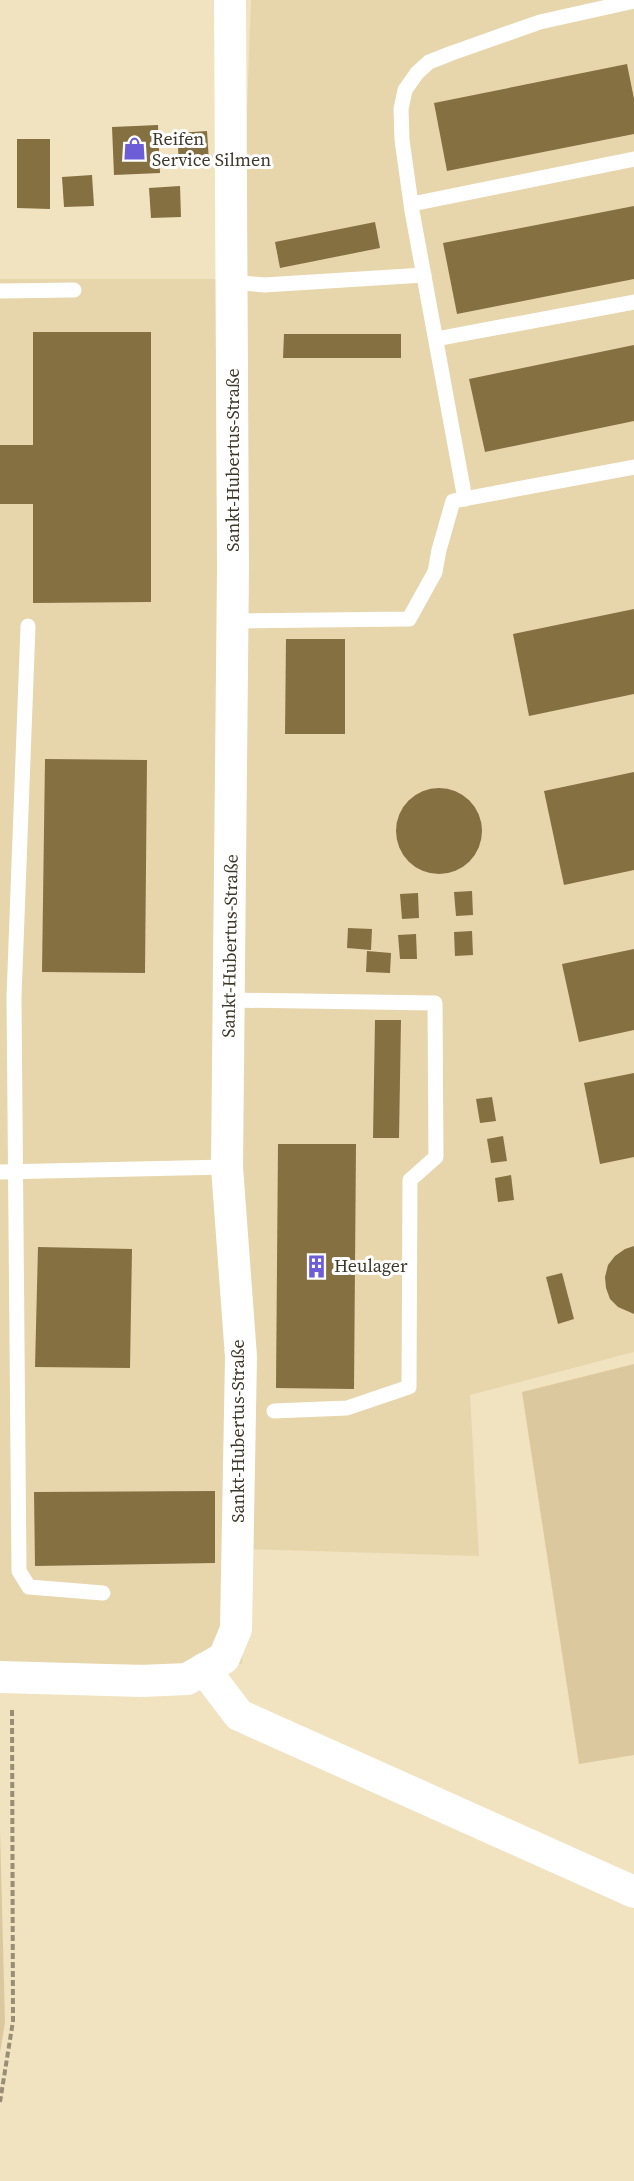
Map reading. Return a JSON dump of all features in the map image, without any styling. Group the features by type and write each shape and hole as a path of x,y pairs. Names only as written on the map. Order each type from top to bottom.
{"street":[{"name":"Sankt-Hubertus-Straße","path":"6,1677 142,1681 187,1679 224,1658 236,1629 241,1357 227,1167 233,621 230,0"},
{"path":"204,1669 239,1715 634,1892"}],"lane":[{"path":"465,499 402,140 401,108 405,90 417,73 429,62 540,22 634,1"},
{"path":"412,204 634,159"},
{"path":"232,282 264,285 424,274"},
{"path":"0,291 74,290"},
{"path":"436,339 634,302"},
{"path":"233,621 409,619 435,572 453,501 634,467"},
{"path":"28,626 7,997 8,1172 19,1571 29,1587 103,1593"},
{"path":"230,1000 435,1003 436,1157 410,1180 409,1387 347,1408 274,1412"},
{"path":"8,1172 227,1167"}],"path":[{"path":"0,2103 13,2021 6,1677"}],"shaded area":[{"path":"251,0 634,0 634,1352 470,1395 479,1556 248,1549 242,1664 0,1665 0,279 241,279"},
{"path":"634,1364 634,1755 579,1764 522,1392"},
{"path":"0,1829 5,2022 0,2053"}],"building":[{"path":"627,64 634,99 634,134 447,171 434,103"},
{"path":"158,125 160,173 114,175 112,127"},
{"path":"207,131 209,162 179,163 177,133"},
{"path":"17,139 50,139 50,209 17,208"},
{"path":"92,175 94,206 64,207 62,177"},
{"path":"180,186 181,217 151,218 149,188"},
{"path":"634,206 634,279 457,314 443,243"},
{"path":"375,222 380,248 280,268 275,242"},
{"path":"33,332 151,332 151,602 33,603 33,504 0,504 0,445 33,445"},
{"path":"284,334 401,334 401,358 283,358"},
{"path":"634,345 634,421 485,452 469,379"},
{"path":"634,609 634,694 529,716 513,634"},
{"path":"286,639 345,639 345,734 285,734"},
{"path":"45,759 147,760 145,973 42,972"},
{"path":"634,772 634,870 564,885 544,791"},
{"path":"439,788 456,791 470,800 479,814 482,831 479,848 470,862 456,871 439,874 422,871 408,862 399,848 396,831 399,814 408,800 422,791"},
{"path":"472,891 473,915 456,916 454,892"},
{"path":"418,893 419,918 402,919 400,894"},
{"path":"348,928 372,929 371,950 347,948"},
{"path":"472,931 473,955 455,956 454,932"},
{"path":"416,934 417,959 400,959 398,935"},
{"path":"634,949 634,1030 579,1042 562,964"},
{"path":"367,951 391,953 390,973 366,972"},
{"path":"375,1020 401,1020 399,1138 373,1138"},
{"path":"634,1073 634,1157 600,1164 584,1083"},
{"path":"492,1097 496,1121 480,1123 476,1099"},
{"path":"503,1136 507,1161 491,1163 487,1139"},
{"name":"Heulager","path":"278,1144 356,1144 354,1389 276,1388"},
{"path":"511,1175 514,1200 498,1202 495,1178"},
{"path":"634,1246 634,1314 618,1307 610,1299 605,1277 608,1265 615,1256"},
{"path":"38,1247 132,1249 130,1368 35,1367"},
{"path":"562,1273 574,1319 558,1324 546,1277"},
{"path":"215,1491 215,1563 35,1566 34,1492"}],"place":[{"name":"Reifen Service Silmen","path":"134,149"},
{"name":"Heulager","path":"316,1266"}]}
